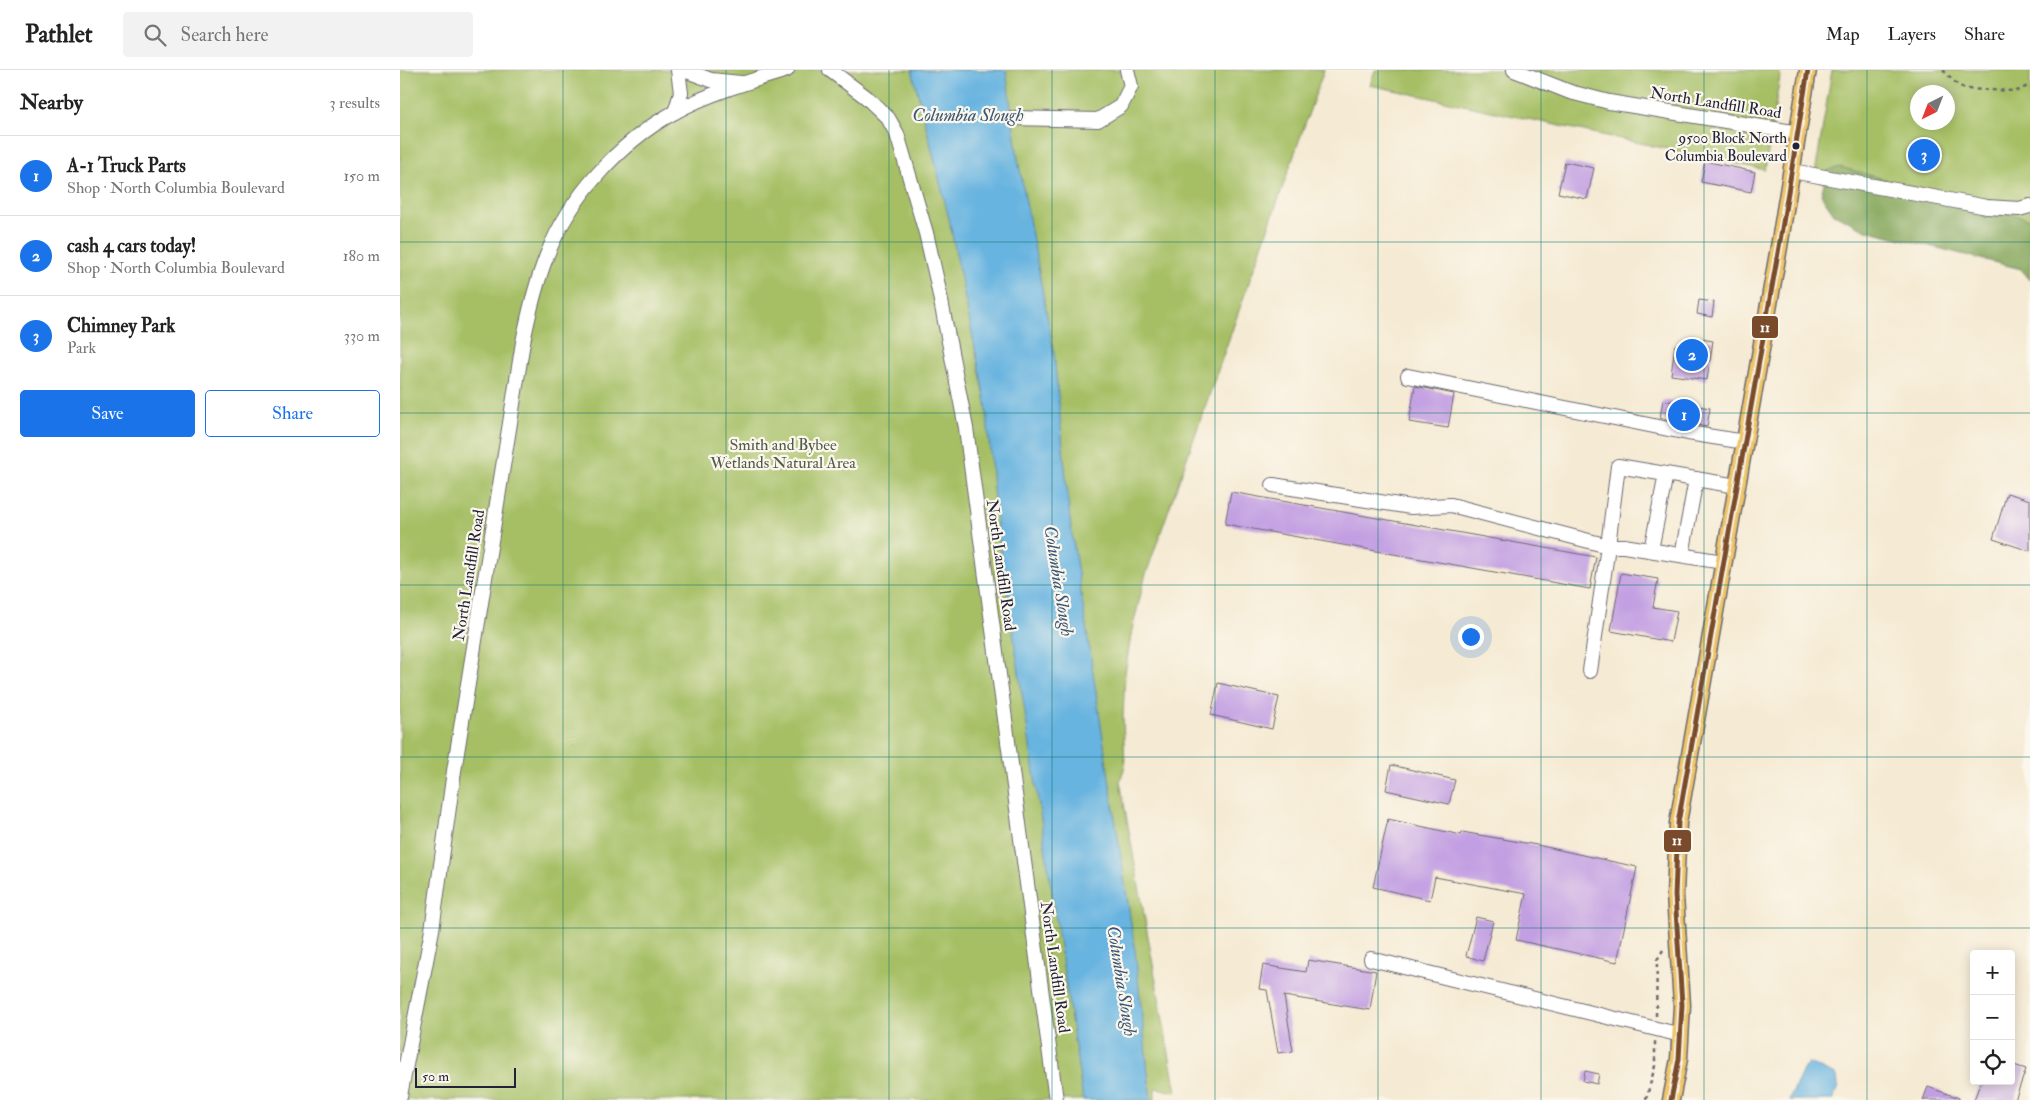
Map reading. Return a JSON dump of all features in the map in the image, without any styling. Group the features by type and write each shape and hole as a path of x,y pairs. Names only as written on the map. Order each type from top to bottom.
{"main road":[{"path":"1671,1100 1681,1035 1682,984 1677,928 1675,865 1678,823 1799,133 1808,70"}],"street":[{"path":"675,112 681,93 678,70"},
{"name":"North Landfill Road","path":"684,70 711,80 744,83"},
{"name":"North Landfill Road","path":"400,1096 432,930 454,771 530,305 547,254 565,219 589,186 618,154 650,127 675,112 744,83 787,70"},
{"name":"North Landfill Road","path":"830,70 866,97 888,118 897,134 921,214 937,281 966,428 1056,1100"},
{"path":"1012,118 1098,120 1120,106 1131,86 1127,70"},
{"name":"North Landfill Road","path":"1514,70 1570,92 1610,102 1799,133"},
{"path":"1792,171 1987,207 2019,209 2030,206"},
{"path":"1408,376 1688,433 1744,442"},
{"path":"1590,671 1618,466 1737,486"},
{"path":"1651,550 1666,474"},
{"path":"1682,555 1696,479"},
{"path":"1274,485 1410,507 1451,505 1608,546 1624,546 1723,562"},
{"path":"1371,959 1681,1035"}],"path":[{"path":"1943,70 1965,89 2017,91 2030,84"},
{"path":"1646,1100 1655,1066 1657,960 1677,928"}],"green space":[{"name":"Smith and Bybee Wetlands Natural Area","path":"400,70 1324,70 1145,577 1132,630 1125,673 1123,717 1125,766 1120,781 1176,1092 1155,1088 1155,1100 400,1100"},
{"path":"1375,70 1781,70 1765,170 1370,85"},
{"path":"1832,70 2030,70 2030,227 1814,180"},
{"path":"1840,167 2030,219 2030,280 2021,269 1866,230 1834,214 1821,195 1827,171"}],"water":[{"name":"Columbia Slough","path":"912,70 1006,70 1018,159 1054,353 1070,520 1135,950 1151,1100 1083,1100 995,512 986,403 949,219"},
{"path":"1809,1063 1837,1076 1838,1086 1833,1100 1789,1100 1804,1068"}],"building":[{"path":"1705,161 1755,172 1751,192 1701,182"},
{"path":"1565,162 1594,168 1587,199 1558,193"},
{"path":"1699,300 1714,302 1712,317 1697,314"},
{"path":"1689,337 1713,341 1707,380 1671,375 1675,345 1688,347"},
{"path":"1415,386 1454,394 1448,428 1409,422"},
{"path":"1663,400 1710,408 1707,427 1660,418"},
{"path":"1231,492 1596,557 1590,589 1225,524"},
{"path":"2007,493 2030,500 2030,551 1993,539"},
{"path":"1621,573 1658,579 1653,607 1677,611 1671,642 1611,631"},
{"path":"1218,683 1279,697 1272,729 1211,715"},
{"path":"1391,765 1455,780 1449,804 1386,790"},
{"path":"1388,819 1461,835 1462,832 1537,845 1637,867 1617,962 1516,940 1526,894 1435,877 1430,900 1373,887"},
{"path":"1476,917 1493,921 1483,961 1466,956"},
{"path":"1308,960 1376,971 1370,1010 1284,996 1293,1051 1278,1053 1267,990 1259,989 1263,965 1306,972"},
{"path":"2015,1065 2026,1069 2015,1100 1974,1100 1980,1085 2015,1085"},
{"path":"1585,1071 1599,1074 1597,1084 1583,1081"},
{"path":"1928,1087 1959,1098 1959,1100 1923,1100"}],"transit line":[{"name":"11","path":"1671,1100 1679,1059 1682,1005 1675,895 1678,823 1779,247 1808,70"}],"place":[{"name":"9500 Block North Columbia Boulevard","path":"1796,146"},
{"name":"Chimney Park","path":"1924,155"},
{"name":"cash 4 cars today!","path":"1692,355"},
{"name":"A-1 Truck Parts","path":"1684,415"}]}
